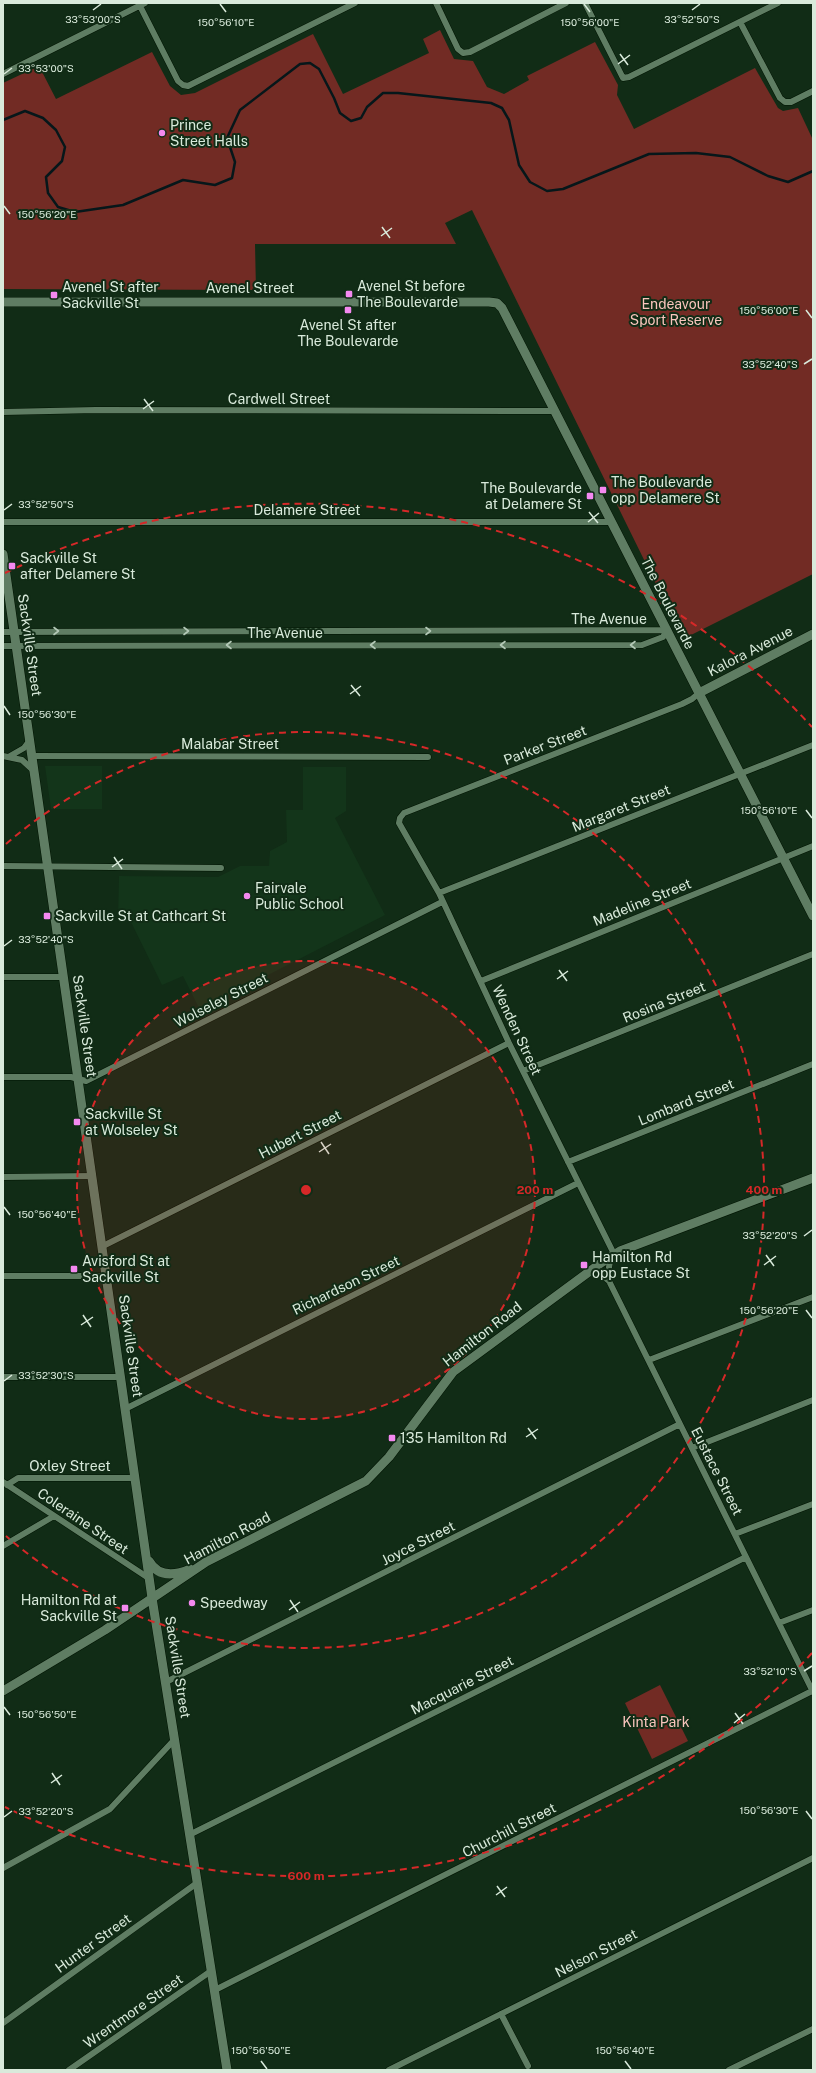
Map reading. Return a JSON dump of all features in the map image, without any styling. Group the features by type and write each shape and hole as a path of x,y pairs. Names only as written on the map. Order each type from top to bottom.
{"main road":[{"name":"Avenel Street","path":"3,302 497,303"},
{"name":"The Boulevarde","path":"497,303 502,308 813,916"},
{"name":"Sackville Street","path":"3,554 103,1246 152,1598 211,1971 216,1990 227,2070"},
{"name":"Kalora Avenue","path":"699,693 813,634"},
{"name":"Hamilton Road","path":"3,1691 104,1630 206,1562 366,1481 389,1457 453,1372 589,1271 613,1255 813,1178"},
{"path":"147,1559 155,1570 166,1574 187,1570 206,1562"}],"street":[{"path":"3,74 142,4 178,81 183,85 188,86 355,3"},
{"path":"436,3 458,49 462,53 470,52 566,3"},
{"path":"585,3 623,78 629,77 778,3"},
{"path":"740,22 780,98 785,102 791,102 813,91"},
{"name":"Cardwell Street","path":"3,412 96,410 554,411"},
{"name":"Delamere Street","path":"3,522 611,522"},
{"name":"The Avenue","path":"3,632 667,630"},
{"name":"The Avenue","path":"3,646 642,645 663,636 667,630"},
{"name":"Parker Street","path":"400,818 404,814 682,704 692,699 699,693"},
{"path":"6,756 24,748 30,740"},
{"name":"Margaret Street","path":"439,894 813,745"},
{"path":"6,756 22,760 34,772"},
{"name":"Malabar Street","path":"32,756 428,756"},
{"name":"Wenden Street","path":"400,818 399,823 439,894 509,1043 613,1255"},
{"name":"Madeline Street","path":"481,981 813,846"},
{"path":"3,866 220,868"},
{"name":"Wolseley Street","path":"3,1077 71,1077 86,1081 442,902"},
{"name":"Rosina Street","path":"523,1071 813,954"},
{"path":"3,976 64,977"},
{"name":"Hubert Street","path":"103,1246 509,1043"},
{"name":"Lombard Street","path":"568,1162 813,1064"},
{"path":"3,1177 93,1176"},
{"name":"Richardson Street","path":"125,1409 578,1183"},
{"path":"610,1281 608,1267 613,1255"},
{"path":"589,1271 599,1273 610,1281"},
{"path":"3,1276 107,1276"},
{"name":"Eustace Street","path":"610,1281 813,1691"},
{"path":"649,1360 813,1297"},
{"path":"3,1377 121,1378"},
{"path":"692,1448 813,1400"},
{"name":"Joyce Street","path":"166,1682 680,1424"},
{"name":"Oxley Street","path":"5,1483 18,1478 135,1478"},
{"name":"Coleraine Street","path":"5,1483 150,1579"},
{"path":"735,1534 813,1504"},
{"path":"3,1546 54,1516"},
{"name":"Macquarie Street","path":"189,1836 746,1557"},
{"path":"779,1622 813,1610"},
{"name":"Churchill Street","path":"216,1990 813,1691"},
{"path":"3,1868 110,1809 175,1740"},
{"name":"Nelson Street","path":"389,2070 813,1858"},
{"name":"Hunter Street","path":"3,2023 197,1883"},
{"name":"Wrentmore Street","path":"69,2070 211,1971"},
{"path":"501,2014 528,2066"},
{"path":"729,2070 813,2029"}],"shaded area":[{"path":"45,766 102,766 102,809 51,809"},
{"name":"Fairvale Public School","path":"303,767 346,767 346,811 335,818 385,915 200,1010 183,976 162,985 131,922 134,920 118,920 119,876 218,877 240,866 269,866 270,851 287,842 286,810 303,810"}],"green space":[{"name":"Endeavour Sport Reserve","path":"440,30 454,59 473,61 487,87 504,94 529,80 527,76 595,42 618,85 617,95 634,129 755,68 778,108 783,111 798,108 813,140 813,574 683,639 472,210 445,223 456,244 255,244 256,290 3,289 3,83 39,66 56,99 152,52 170,86 181,95 195,93 313,34 343,94 429,53 423,39"},
{"name":"Kinta Park","path":"660,1685 688,1741 652,1759 625,1703"}],"waterway":[{"path":"3,120 25,111 43,118 56,130 65,147 62,161 46,177 48,193 58,207 75,212 123,205 183,180 215,185 232,178 235,162 227,138 240,110 300,64 310,63 319,69 340,113 351,121 361,118 367,107 383,93 398,93 491,103 502,108 509,120 519,165 530,182 547,191 563,189 649,154 696,153 730,157 768,176 788,182 813,171"}],"place":[{"name":"Prince Street Halls","path":"162,133"},
{"name":"Avenel St before The Boulevarde","path":"349,294"},
{"name":"Avenel St after Sackville St","path":"54,295"},
{"name":"Avenel St after The Boulevarde","path":"348,310"},
{"name":"The Boulevarde opp Delamere St","path":"603,490"},
{"name":"The Boulevarde at Delamere St","path":"590,496"},
{"name":"Sackville St after Delamere St","path":"12,566"},
{"name":"Fairvale Public School","path":"247,896"},
{"name":"Sackville St at Cathcart St","path":"47,916"},
{"name":"Sackville St at Wolseley St","path":"77,1122"},
{"name":"Hamilton Rd opp Eustace St","path":"584,1265"},
{"name":"Avisford St at Sackville St","path":"74,1269"},
{"name":"135 Hamilton Rd","path":"392,1438"},
{"name":"Speedway","path":"192,1603"},
{"name":"Hamilton Rd at Sackville St","path":"125,1608"}]}
